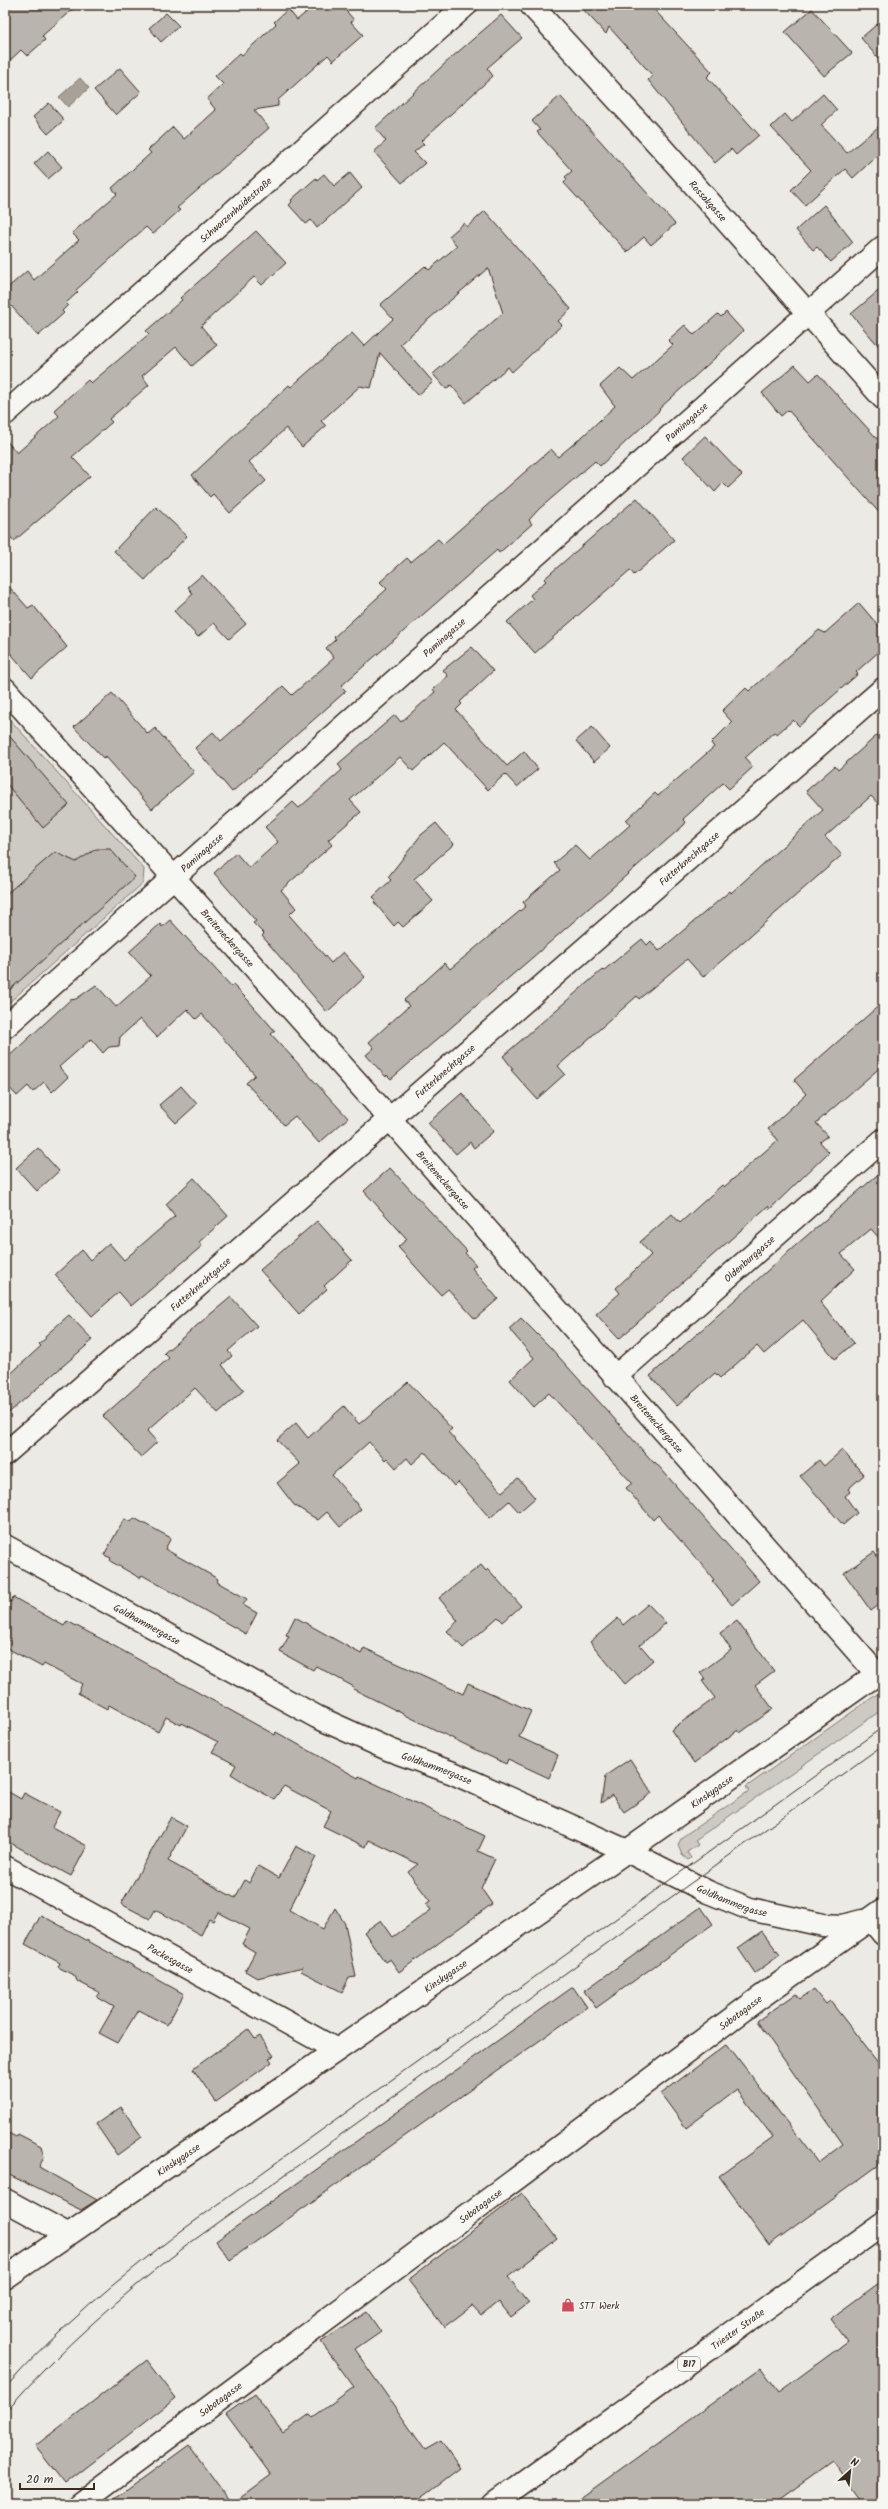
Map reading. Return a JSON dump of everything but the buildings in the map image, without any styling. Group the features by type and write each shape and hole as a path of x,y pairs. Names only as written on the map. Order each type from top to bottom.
{"street":[{"name":"Schwarzenhaidestraße","path":"5,414 466,5"},
{"name":"Rossakgasse","path":"531,5 659,145 883,398"},
{"name":"Paminagasse","path":"5,1027 883,247"},
{"name":"Breiteneckergasse","path":"5,689 390,1119 615,1377 880,1672"},
{"name":"Futterknechtgasse","path":"5,1454 883,689"},
{"name":"Oldenburggasse","path":"615,1377 883,1140"},
{"name":"Goldhammergasse","path":"5,1546 317,1717 390,1750 453,1773 627,1851 708,1892 750,1909 832,1927 879,1921"},
{"name":"Kinskygasse","path":"5,2278 335,2049 627,1851 880,1672"},
{"name":"Packesgasse","path":"5,1867 335,2049"},
{"name":"Sobotagasse","path":"79,2504 751,2004 879,1921"},
{"path":"5,2200 67,2234"},
{"name":"Triester Straße","path":"494,2504 883,2224"}],"shaded area":[{"path":"80,78 89,88 68,107 59,97"},
{"path":"5,714 144,869 143,883 5,1006"},
{"path":"883,1690 883,1709 695,1840 698,1845 687,1852 691,1858 688,1860 682,1855 678,1845 682,1837 749,1791 746,1787"}],"tram line":[{"path":"5,2388 46,2345 89,2305 134,2267 181,2231 883,1727"},
{"path":"5,2412 26,2388 70,2344 117,2302 190,2243 883,1745"}],"place":[{"name":"STT Werk","path":"568,2305"}]}
